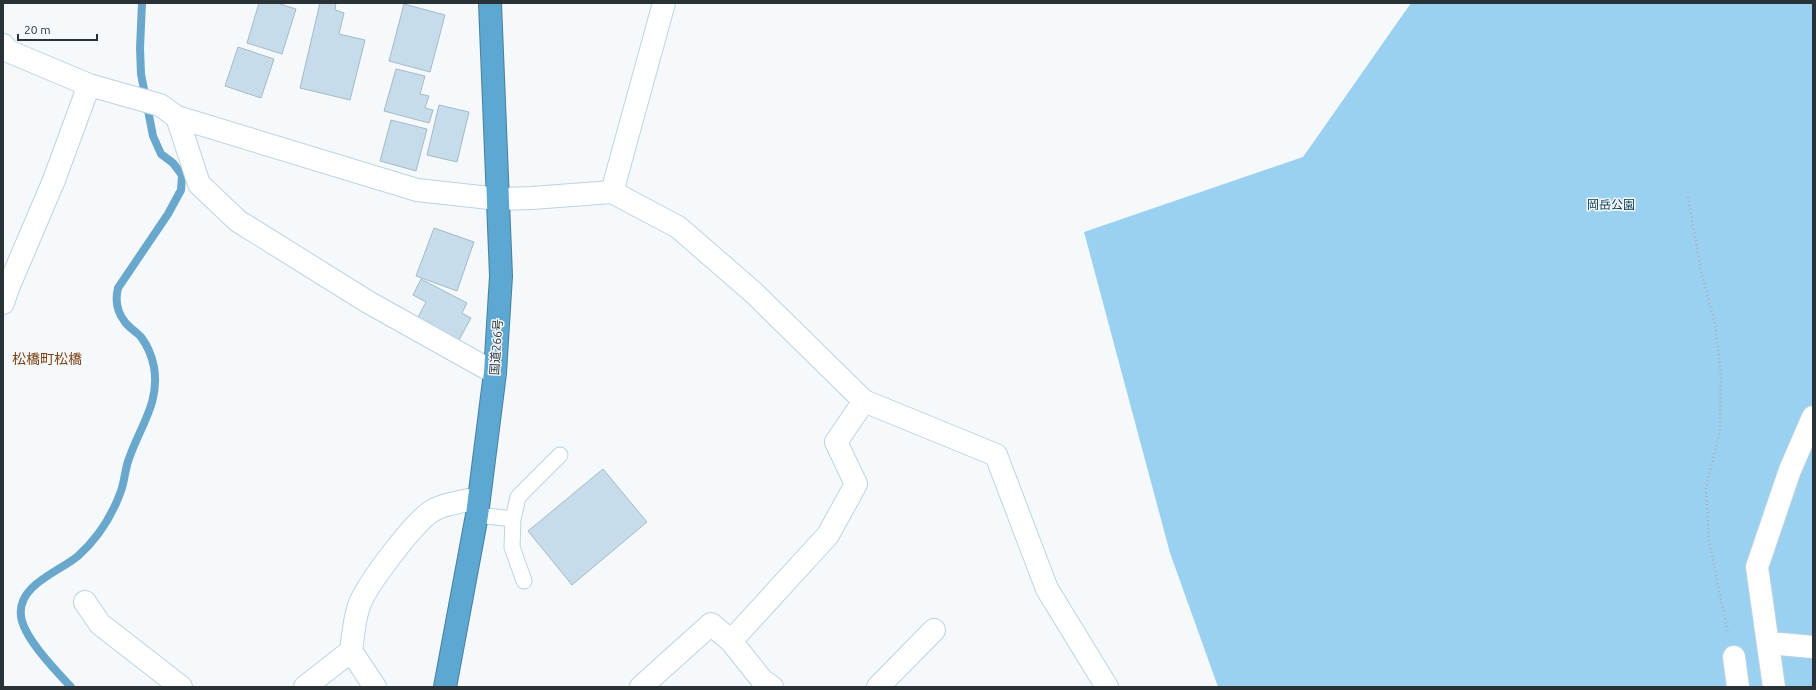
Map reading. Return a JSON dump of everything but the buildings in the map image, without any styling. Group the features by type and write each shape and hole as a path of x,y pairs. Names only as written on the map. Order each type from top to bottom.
{"highway":[{"name":"国道266号","path":"445,687 478,506 495,373 501,276 490,3"}],"street":[{"path":"612,192 664,3"},
{"path":"3,45 8,51 89,85 133,96 169,111 417,190 499,199 612,192 678,227 754,293 864,401 996,455 1047,589 1107,687"},
{"path":"3,303 54,180 89,85"},
{"path":"169,111 199,184 238,221 368,302 495,373"},
{"path":"731,641 828,535 853,490 856,484 836,442 864,401"},
{"path":"1774,687 1757,567 1790,470 1813,417"},
{"path":"375,687 351,651 358,607 378,572 408,536 430,513 447,505 478,506"},
{"path":"85,602 100,624 181,687"},
{"path":"641,687 711,624 731,641 762,680 772,687"},
{"path":"878,687 934,630"},
{"path":"1768,643 1813,647"},
{"path":"305,687 351,651"},
{"path":"1734,657 1738,687"}],"lane":[{"path":"524,581 512,547 513,519 518,497 560,455"},
{"path":"478,506 513,519"}],"path":[{"path":"1688,197 1701,271 1715,324 1721,374 1720,430 1706,488 1708,534 1722,608 1734,657"}],"green space":[{"name":"岡岳公園","path":"1411,3 1813,3 1813,687 1218,687 1170,553 1084,232 1303,157"}],"waterway":[{"path":"71,687 41,653 28,634 21,616 22,605 32,588 41,580 78,556 92,542 109,518 121,491 128,460 152,402 155,380 154,367 149,351 141,337 127,324 118,310 118,288 168,214 181,190 182,175 173,163 161,154 153,136 141,74 140,48 142,3"}],"district":[{"name":"松橋町松橋","path":"47,359"}]}
